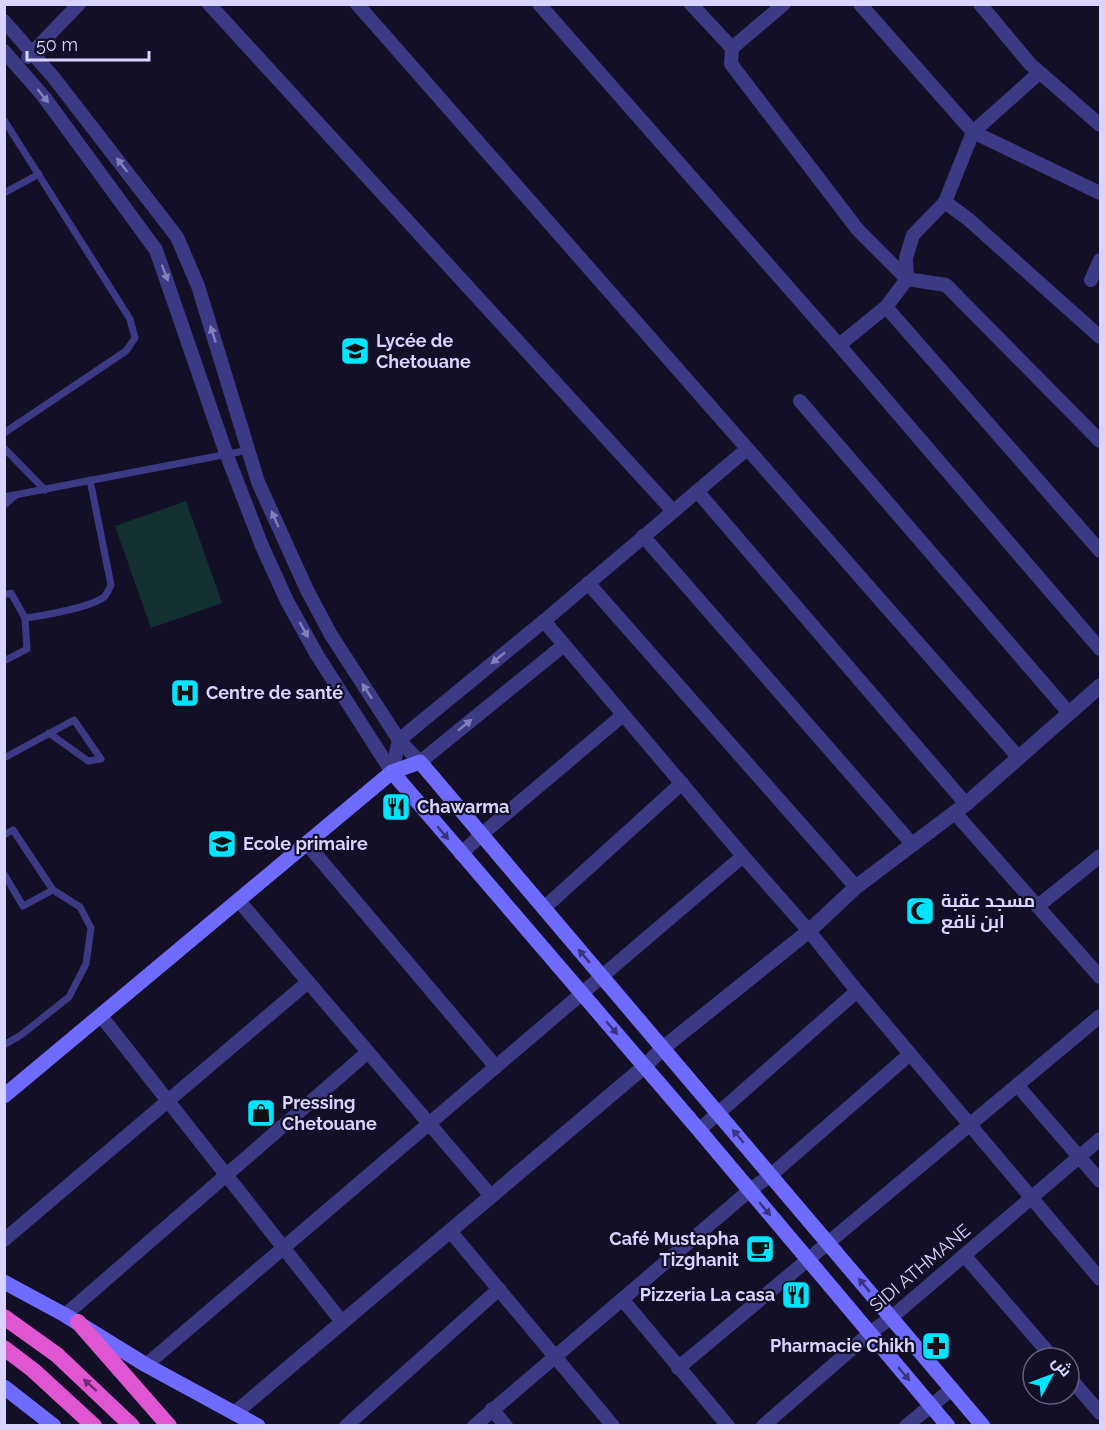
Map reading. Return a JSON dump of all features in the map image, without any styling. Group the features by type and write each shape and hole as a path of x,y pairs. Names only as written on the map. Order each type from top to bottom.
{"highway":[{"path":"4,1317 57,1355 132,1425"},
{"path":"71,1319 170,1425"},
{"path":"4,1348 33,1370 94,1425"}],"main road":[{"path":"4,1096 392,772 420,762 983,1425"},
{"path":"392,772 645,1066 948,1425"},
{"path":"4,1282 71,1319 146,1365 258,1425"},
{"path":"4,1387 54,1425"}],"street":[{"path":"17,66 34,53 79,4"},
{"path":"209,4 673,512"},
{"path":"357,4 1019,758"},
{"path":"539,4 839,345 1101,648"},
{"path":"691,4 732,48"},
{"path":"784,4 732,48 731,64 754,97 858,230 907,279 946,285 1101,441"},
{"path":"860,4 973,132 1101,193"},
{"path":"980,4 1030,64 1101,125"},
{"path":"4,21 34,53 177,237 198,286 258,482 307,590 331,635 399,740 420,762 564,645"},
{"path":"4,51 44,97 156,250 226,453 262,546 287,601 317,655 392,772"},
{"path":"839,345 886,307 907,279 906,258 913,235 945,202 973,132 1039,73"},
{"path":"945,202 968,219 1101,337"},
{"path":"156,250 177,237"},
{"path":"1091,280 1101,260"},
{"path":"886,307 1101,551"},
{"path":"800,401 1070,713"},
{"path":"392,772 399,740 747,449"},
{"path":"697,491 961,809 1038,906 1101,977"},
{"path":"643,536 913,845"},
{"path":"588,583 856,887"},
{"path":"287,601 307,590"},
{"path":"544,621 809,931 1101,1279"},
{"path":"235,1413 645,1066 663,1048 809,931 856,887 961,809 1101,686"},
{"path":"461,854 623,715"},
{"path":"544,908 682,783"},
{"path":"308,844 496,1066"},
{"path":"146,1365 743,856"},
{"path":"1038,906 1101,856"},
{"path":"239,901 491,1196"},
{"path":"4,1240 308,982"},
{"path":"699,1130 858,992"},
{"path":"101,1016 342,1323"},
{"path":"678,1368 1101,1016"},
{"path":"71,1319 226,1175 368,1052"},
{"path":"474,1425 750,1190 771,1175 910,1054"},
{"path":"1017,1085 1101,1181"},
{"name":"SIDI ATHMANE","path":"764,1425 1101,1139"},
{"path":"450,1231 613,1425"},
{"path":"964,1255 1043,1346"},
{"path":"346,1425 499,1289"},
{"path":"622,1299 728,1425"},
{"path":"906,1425 952,1389"},
{"path":"1081,1390 1101,1413"},
{"path":"492,1410 506,1425"}],"lane":[{"path":"4,120 130,319 135,338 126,351 4,433"},
{"path":"4,194 39,174"},
{"path":"4,448 45,490"},
{"path":"4,497 249,450"},
{"path":"25,618 39,617 96,602 106,596 111,585 90,480"},
{"path":"4,505 16,495"},
{"path":"4,595 11,593 25,618 27,650 4,661"},
{"path":"4,758 49,733 74,720 101,759 88,761 49,733"},
{"path":"4,835 13,830 53,890 80,907 91,928 86,964 69,997 21,1035 4,1045"},
{"path":"4,874 23,906 53,890"}],"green space":[{"path":"186,501 222,603 151,628 115,526"}],"place":[{"name":"Lycée de Chetouane","path":"355,351"},
{"name":"Centre de santé","path":"185,693"},
{"name":"Chawarma","path":"396,807"},
{"name":"Ecole primaire","path":"222,844"},
{"name":"مسجد عقبة ابن نافع","path":"920,911"},
{"name":"Pressing Chetouane","path":"261,1113"},
{"name":"Café Mustapha Tizghanit","path":"760,1249"},
{"name":"Pizzeria La casa","path":"796,1295"},
{"name":"Pharmacie Chikh","path":"936,1346"}]}
